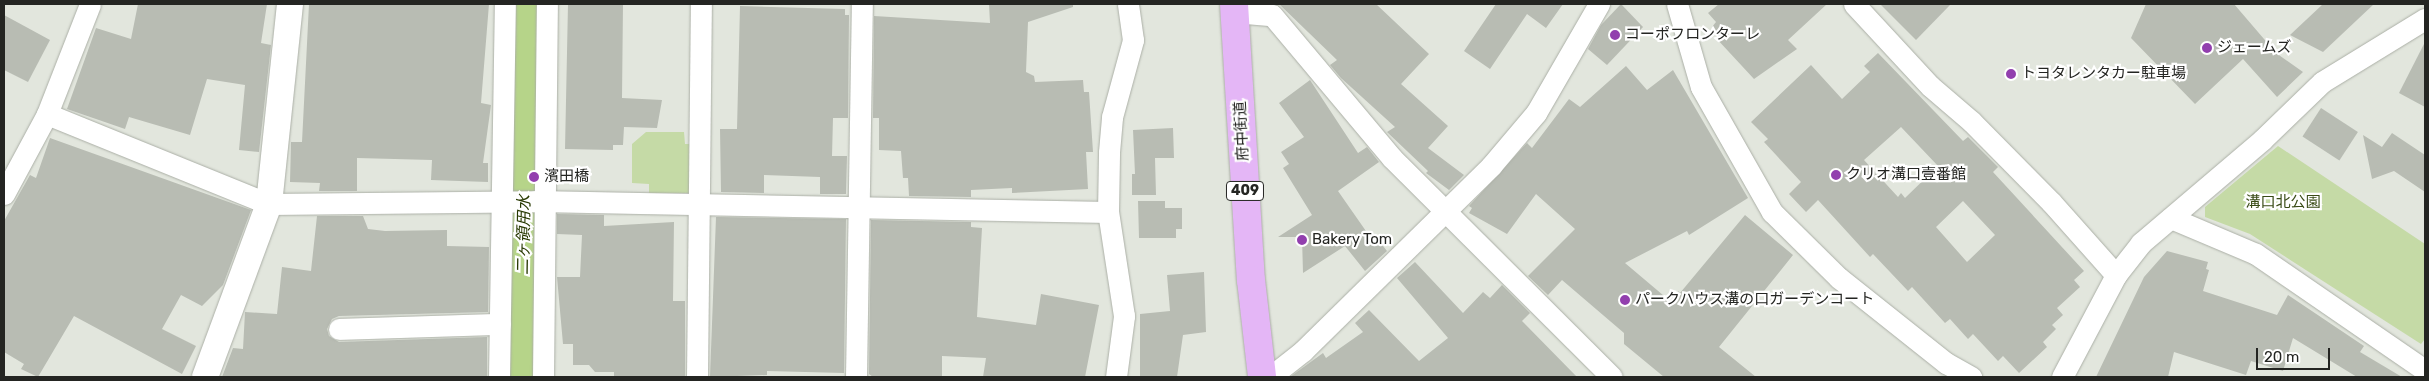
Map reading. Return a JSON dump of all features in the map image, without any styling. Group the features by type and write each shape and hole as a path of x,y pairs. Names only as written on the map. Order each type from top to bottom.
{"highway":[{"name":"府中街道","path":"1234,8 1251,280 1262,377"}],"street":[{"path":"4,194 47,114 90,4"},
{"path":"206,377 269,204 290,4"},
{"path":"498,377 508,202 505,4"},
{"path":"543,377 541,201 547,4"},
{"path":"696,377 697,206 702,4"},
{"path":"856,377 856,208 862,4"},
{"path":"1116,377 1124,316 1108,212 1112,117 1133,40 1128,4"},
{"path":"1270,377 1303,350 1445,213 1536,113 1599,4"},
{"path":"1677,4 1701,87 1772,212 1839,278 1946,363 1971,377"},
{"path":"1854,4 1930,86 1972,122 2051,202 2116,275"},
{"path":"1234,8 1272,15 1392,158 1445,213 1612,377"},
{"path":"2062,377 2116,275 2142,243 2262,140 2322,82 2425,19"},
{"path":"47,114 269,204 541,201 697,206 1108,212"},
{"path":"2172,218 2256,254 2425,370"},
{"path":"340,329 500,324"}],"green space":[{"path":"646,132 684,132 685,144 693,144 693,193 649,193 649,184 632,183 632,144"},
{"name":"溝口北公園","path":"2278,146 2425,244 2425,339 2421,344 2250,234 2205,217 2205,207"}],"building":[{"path":"138,4 267,4 261,43 271,45 259,152 239,150 245,85 207,79 190,135 129,117 125,129 67,109 96,28 131,39"},
{"path":"309,4 489,4 481,103 491,105 483,163 488,163 488,182 431,180 432,160 357,158 357,191 319,191 320,183 290,182 291,142 302,142"},
{"path":"568,4 623,4 622,98 662,100 657,128 624,127 623,145 613,145 613,150 565,149"},
{"path":"989,4 1073,4 1073,7 1028,22 1026,72 1034,76 1035,82 1083,80 1084,92 1089,92 1093,152 1086,152 1088,189 1012,193 1012,188 971,190 971,197 909,196 908,178 903,178 901,151 879,150 879,118 873,118 874,16 990,23"},
{"path":"1279,4 1376,4 1429,54 1401,84 1448,126 1428,148 1464,175 1449,190 1426,173 1428,171 1387,132 1395,127 1341,78 1330,65 1337,60"},
{"path":"1496,4 1563,4 1546,28 1527,14 1490,69 1464,51"},
{"name":"コーポフロンターレ","path":"1621,4 1643,27 1607,65 1588,49 1601,25"},
{"path":"1719,4 1827,4 1788,40 1797,49 1754,79 1716,38 1719,35 1712,27 1716,22 1708,13"},
{"path":"1880,4 1951,4 1916,40"},
{"name":"ジェームズ","path":"2146,4 2234,4 2276,53 2303,72 2277,97 2243,59 2195,104 2131,38"},
{"name":"ジェームズ","path":"2323,4 2374,4 2323,52 2290,35"},
{"path":"740,6 845,9 845,15 849,15 848,118 833,118 832,156 847,156 846,194 820,194 820,177 764,175 764,193 721,192 720,129 737,129"},
{"path":"4,15 50,40 28,82 4,70"},
{"path":"2425,42 2425,107 2399,93"},
{"name":"クリオ溝口壹番館","path":"1878,53 1963,141 1968,137 1998,167 1993,172 2084,271 2074,280 2080,287 2057,308 2063,315 2052,325 2056,329 2043,342 2047,347 2019,373 2003,356 1998,361 1973,334 1968,339 1950,319 1945,323 1912,287 1908,291 1873,254 1870,257 1818,200 1806,212 1789,194 1801,182 1764,142 1768,139 1751,122 1811,65 1842,99 1870,72 1864,66","holes":["1901,127 1938,166 1905,198 1901,193 1898,197 1864,160","1963,201 1995,235 1967,262 1936,227"]},
{"path":"1626,66 1647,90 1673,70 1748,198 1689,235 1687,231 1625,263 1670,301 1678,291 1680,293 1745,215 1793,255 1719,347 1756,377 1664,377 1624,344 1624,333 1562,280 1548,295 1528,276 1575,229 1536,194 1507,234 1469,213 1472,208 1469,206 1527,143 1532,148 1569,99 1580,107"},
{"path":"1310,80 1358,153 1367,147 1379,162 1338,191 1368,234 1371,231 1387,251 1365,271 1345,246 1303,273 1302,237 1278,237 1312,215 1283,168 1289,164 1281,152 1304,137 1279,103"},
{"path":"2321,108 2358,132 2339,160 2302,137"},
{"path":"1173,128 1174,158 1155,158 1156,195 1132,195 1132,174 1135,174 1133,130"},
{"path":"2392,133 2425,155 2425,192 2394,171 2372,179 2363,135 2382,147"},
{"path":"50,138 251,210 223,285 202,306 181,295 162,329 196,346 182,374 74,316 38,377 21,369 24,364 4,352 4,221 30,175 36,178"},
{"path":"1138,201 1165,201 1165,208 1182,208 1182,229 1176,229 1176,238 1139,238"},
{"path":"557,214 604,215 604,226 674,222 673,301 685,301 685,376 614,377 614,372 595,372 589,365 573,365 573,344 563,344 557,277 580,277 582,235 557,234"},
{"path":"317,216 363,216 368,229 385,231 447,230 447,246 489,247 488,312 339,316 332,319 327,329 329,336 339,342 487,337 487,377 222,377 233,348 243,349 245,312 277,314 282,267 311,271"},
{"path":"716,217 846,219 844,373 767,371 767,375 710,377"},
{"path":"871,220 971,222 971,227 982,228 977,317 1036,325 1041,294 1099,305 1085,377 983,377 986,358 942,356 942,377 873,377 869,374"},
{"path":"2167,251 2208,262 2206,269 2209,270 2203,291 2277,315 2288,295 2364,346 2360,352 2402,377 2357,377 2293,338 2283,371 2251,361 2246,375 2174,352 2168,377 2096,377 2144,277"},
{"path":"1415,262 1463,313 1483,292 1490,298 1502,285 1530,313 1522,321 1577,377 1290,377 1323,353 1326,358 1363,332 1355,323 1369,310 1419,361 1448,338 1397,278"},
{"path":"1204,272 1206,332 1183,335 1177,377 1140,377 1140,314 1170,311 1167,275"}],"waterway":[{"name":"二ヶ領用水","path":"522,377 528,4"}],"place":[{"name":"コーポフロンターレ","path":"1615,35"},
{"name":"ジェームズ","path":"2207,48"},
{"name":"トヨタレンタカー駐車場","path":"2011,74"},
{"name":"クリオ溝口壹番館","path":"1836,175"},
{"name":"濱田橋","path":"534,177"},
{"name":"Bakery Tom","path":"1302,240"},
{"name":"パークハウス溝の口ガーデンコート","path":"1625,300"}]}
